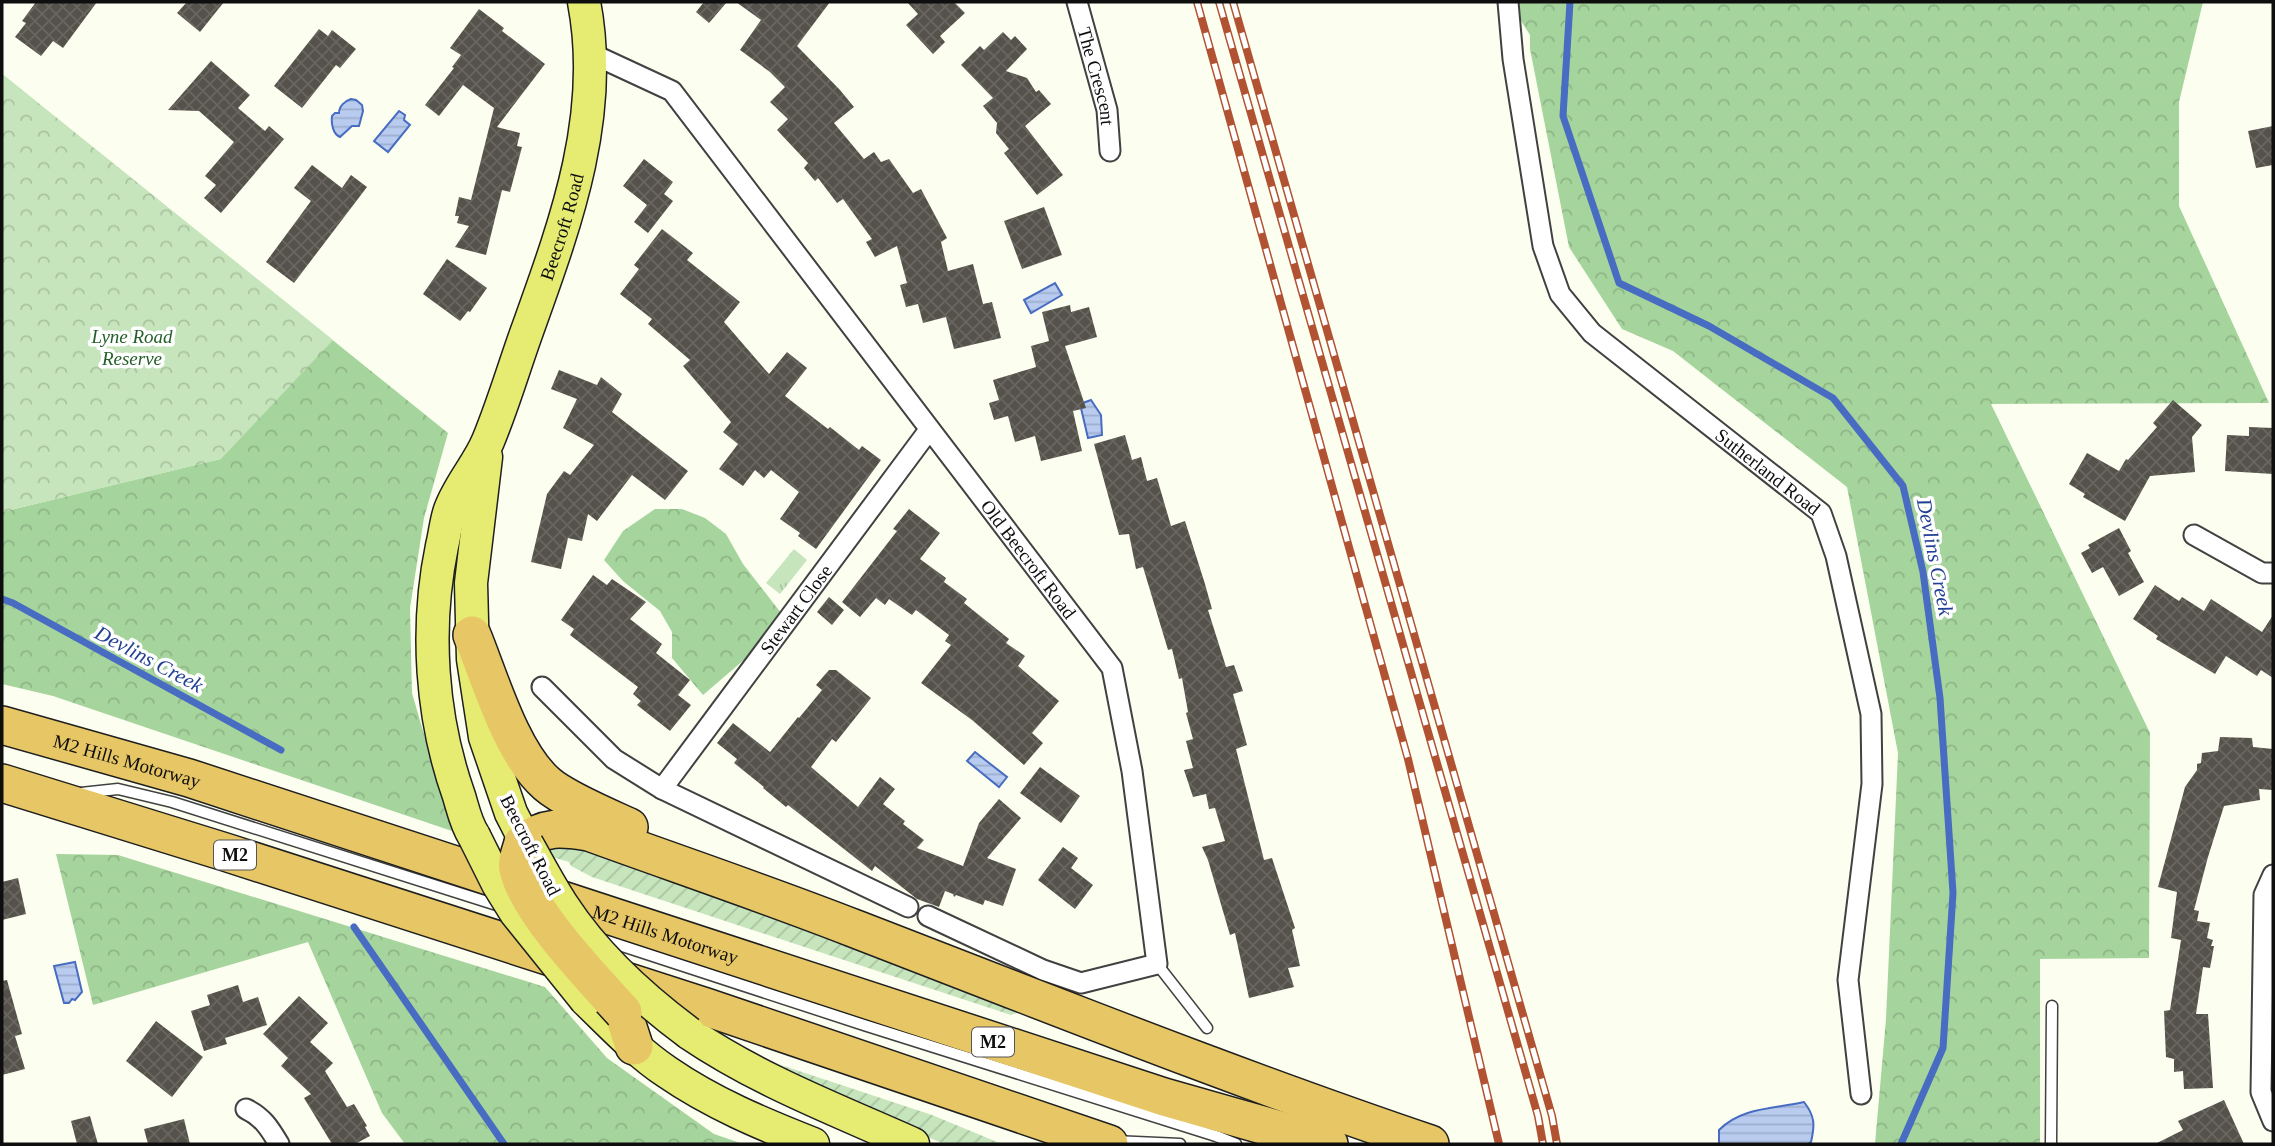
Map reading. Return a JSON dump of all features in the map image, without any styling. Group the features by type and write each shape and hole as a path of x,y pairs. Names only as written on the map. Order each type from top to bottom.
{"highway":[{"path":"472,635 519,751 548,785 607,817 822,909 851,927"},
{"name":"M2 Hills Motorway","path":"2,724 189,778 1164,1097 1329,1144"},
{"name":"M2","path":"2,783 706,1007 1102,1142"},
{"path":"629,1029 531,901 517,867 525,843 538,833 558,827 589,832 851,927 1088,1021 1339,1114 1430,1144"}],"main road":[{"name":"Beecroft Road","path":"584,2 589,52 589,95 587,130 575,188 540,297 488,442 450,509 435,584 433,664 436,701 453,781 474,836 498,884 521,921 586,1000 629,1029 666,1071 760,1124 813,1144"},
{"name":"Beecroft Road","path":"488,442 471,583 472,659 485,737 511,813 525,843 564,907 613,968 664,1015 723,1056 755,1073 913,1144"}],"street":[{"name":"The Crescent","path":"1077,2 1107,110 1110,151"},
{"name":"Sutherland Road","path":"1508,2 1513,59 1543,246 1560,293 1592,333 1821,513 1836,556 1871,714 1872,784 1848,980 1861,1094"},
{"name":"Old Beecroft Road","path":"589,52 672,91 1112,668 1132,771 1157,964"},
{"name":"Stewart Close","path":"662,789 929,430"},
{"path":"2194,536 2262,573 2273,573"},
{"path":"542,687 614,759 662,789 908,907"},
{"path":"2273,875 2264,895 2261,1092 2273,1121"},
{"path":"928,916 1043,970 1081,982 1157,964"},
{"path":"246,1109 257,1114 267,1124 279,1144"}],"lane":[{"path":"49,797 118,789 172,802 459,892 864,1026 1236,1144"},
{"path":"1157,964 1207,1028"},
{"path":"2051,1144 2052,1006"},
{"path":"1102,1142 1180,1144"}],"green space":[{"path":"1509,2 2203,2 2179,102 2179,206 2269,403 1991,404 2150,733 2149,958 2040,959 2040,1144 1875,1144 1886,1019 1898,753 1847,487 1673,351 1622,329 1569,247 1530,49 1530,35"},
{"path":"2,74 448,433 424,518 410,608 412,693 452,831 53,696 2,684 2,512 220,459"},
{"name":"Lyne Road Reserve","path":"2,74 333,340 221,459 2,512"},
{"path":"655,509 682,509 705,518 726,534 743,564 785,618 752,653 703,695 672,658 672,632 660,611 623,581 604,560 623,531"},
{"path":"794,549 807,560 780,594 766,583"},
{"path":"585,844 1022,1011 1011,1015 592,877 571,866 569,862 549,856 547,848"},
{"path":"56,854 118,855 545,987 607,1058 714,1134 743,1144 405,1144 382,1113 308,942 93,1005"},
{"path":"754,1056 932,1115 1002,1144 944,1144 848,1102"}],"water":[{"path":"351,99 362,105 359,126 352,126 340,137 333,128 332,116 339,113 343,104"},
{"path":"399,111 405,115 404,120 410,125 388,152 374,141"},
{"path":"1055,283 1062,295 1031,313 1024,300"},
{"path":"1091,400 1101,415 1102,435 1088,438 1080,404"},
{"path":"975,752 1007,777 999,787 967,761"},
{"path":"75,962 82,992 75,1000 64,1003 54,966"},
{"path":"1804,1102 1813,1121 1811,1142 1808,1144 1719,1144 1719,1130 1738,1117 1759,1110"}],"building":[{"path":"36,2 97,2 63,48 53,41 41,56 15,37 26,23 22,21"},
{"path":"187,2 224,2 200,32 177,13"},
{"path":"704,2 727,2 709,23 696,12"},
{"path":"736,2 830,2 797,46 854,107 834,123 864,159 874,152 881,162 889,159 913,193 921,189 947,238 941,242 948,271 973,264 983,304 992,302 1001,338 954,349 946,317 923,323 918,304 906,307 900,285 907,283 897,246 875,257 866,242 872,239 843,199 837,203 818,178 815,181 804,168 808,163 777,130 788,119 770,102 785,87 740,50 761,20"},
{"path":"907,2 954,2 965,13 940,36 945,42 933,54 906,25 918,14"},
{"path":"479,9 504,28 502,31 545,64 497,127 520,133 517,146 522,147 510,192 502,190 486,255 455,247 469,226 457,223 459,216 455,216 459,197 471,200 494,108 463,85 439,116 425,105 454,68 452,67 461,55 450,48"},
{"path":"319,29 328,36 332,30 356,49 340,68 336,65 302,108 274,86"},
{"path":"1003,32 1011,40 1015,36 1027,49 1006,71 1027,78 1036,92 1039,90 1051,104 1025,126 1063,175 1037,195 1004,153 1009,149 996,133 997,123 983,106 993,98 961,65 980,46 984,50"},
{"path":"211,61 250,95 238,108 265,131 269,126 284,139 221,213 204,198 216,185 205,176 234,142 199,111 168,110"},
{"path":"2273,126 2273,165 2256,168 2248,131"},
{"path":"644,159 673,182 664,194 673,201 648,233 634,222 647,205 623,186"},
{"path":"312,165 342,188 351,175 367,187 294,283 266,262 311,201 294,188"},
{"path":"1044,207 1062,255 1022,269 1004,221"},
{"path":"662,229 693,253 687,260 740,302 724,322 769,374 787,352 807,368 785,396 859,450 862,446 881,460 816,549 780,519 799,492 771,470 764,478 755,470 743,486 719,469 738,444 723,432 731,422 683,366 690,360 648,324 652,319 620,294 639,269 634,265"},
{"path":"447,259 487,288 460,321 423,294"},
{"path":"1070,305 1071,312 1089,307 1097,337 1065,346 1086,408 1073,411 1082,451 1041,461 1035,436 1015,442 1008,416 994,420 989,403 999,400 993,380 1036,367 1031,346 1049,341 1042,312"},
{"path":"559,370 597,385 601,377 622,394 612,412 688,471 665,500 632,475 597,521 588,514 582,541 568,538 561,569 531,562 547,494 564,471 570,475 594,445 563,428 577,399 551,389"},
{"path":"2173,400 2202,425 2192,437 2195,472 2150,476 2125,521 2083,497 2085,494 2069,484 2087,453 2119,471 2126,459 2128,460 2157,427 2153,423"},
{"path":"2249,427 2273,428 2273,474 2225,471 2227,435 2249,436"},
{"path":"1125,435 1132,460 1141,457 1147,481 1157,478 1171,526 1185,521 1205,584 1212,609 1208,610 1226,667 1234,665 1243,691 1233,694 1247,745 1236,749 1264,860 1272,858 1295,928 1292,930 1300,966 1288,968 1294,987 1249,998 1235,933 1230,935 1202,847 1225,841 1215,808 1209,809 1206,794 1193,797 1184,770 1193,768 1186,741 1193,739 1186,713 1188,712 1182,678 1179,679 1172,649 1168,650 1143,567 1136,569 1129,534 1119,535 1094,444"},
{"path":"909,509 940,533 920,559 946,578 944,582 967,599 964,603 1009,639 1006,643 1025,656 1018,666 1059,701 1032,733 1043,743 1024,765 972,720 921,683 951,645 945,641 949,635 916,610 912,615 889,599 885,605 876,598 860,617 842,602 897,531 893,529"},
{"path":"2119,528 2131,551 2128,553 2144,582 2119,596 2103,567 2092,573 2081,553 2090,548 2088,545"},
{"path":"593,575 607,585 612,579 646,602 630,619 662,644 656,653 690,680 678,695 691,705 670,731 637,705 641,701 633,694 638,687 570,635 574,629 561,620"},
{"path":"2155,585 2179,601 2182,597 2204,611 2211,599 2262,632 2273,615 2273,678 2261,670 2257,676 2226,656 2215,674 2156,639 2158,636 2133,619"},
{"path":"829,597 844,610 832,625 817,612"},
{"path":"829,670 836,670 871,698 836,742 832,739 811,767 858,807 880,777 895,789 883,804 924,840 917,848 963,866 979,823 999,799 1021,818 987,858 1016,869 1003,906 985,900 983,905 956,895 954,897 945,891 939,907 917,899 875,866 872,871 788,805 786,807 734,763 737,759 717,743 733,723 770,752 822,690 816,685"},
{"path":"2220,737 2252,738 2253,747 2273,749 2273,790 2259,789 2260,800 2224,806 2208,857 2194,910 2199,911 2197,921 2210,923 2207,938 2213,940 2211,946 2214,946 2210,968 2203,967 2196,1014 2208,1014 2213,1088 2184,1089 2183,1071 2174,1072 2174,1059 2166,1057 2164,1011 2170,1010 2181,940 2171,938 2177,892 2158,887 2185,787 2197,770 2197,764 2201,763 2202,753 2218,751"},
{"path":"1040,767 1080,796 1061,823 1020,793"},
{"path":"1063,847 1078,858 1071,868 1093,885 1075,909 1038,880"},
{"path":"18,878 26,914 2,920 2,882"},
{"path":"7,980 22,1034 15,1036 25,1069 2,1075 2,981"},
{"path":"238,985 243,1002 258,997 267,1025 225,1038 227,1044 204,1051 191,1011 210,1005 207,995"},
{"path":"299,996 328,1023 310,1042 333,1063 325,1071 347,1107 354,1104 367,1126 365,1127 370,1136 355,1144 332,1144 304,1098 311,1094 281,1066 288,1058 263,1034"},
{"path":"156,1021 203,1057 172,1097 126,1061"},
{"path":"2224,1100 2244,1144 2155,1144 2183,1130 2178,1121"},
{"path":"90,1116 98,1144 77,1144 71,1121"},
{"path":"184,1119 190,1144 148,1144 144,1129"}],"waterway":[{"name":"Devlins Creek","path":"1570,2 1563,116 1619,283 1709,326 1833,398 1903,486 1923,572 1940,698 1953,893 1943,1048 1901,1144"},
{"name":"Devlins Creek","path":"2,599 281,750"},
{"name":"Devlins Creek","path":"354,927 504,1144"}],"railway":[{"path":"1197,2 1408,759 1499,1144"},
{"path":"1219,2 1538,1116 1543,1144"},
{"path":"1233,2 1552,1116 1557,1144"}]}
